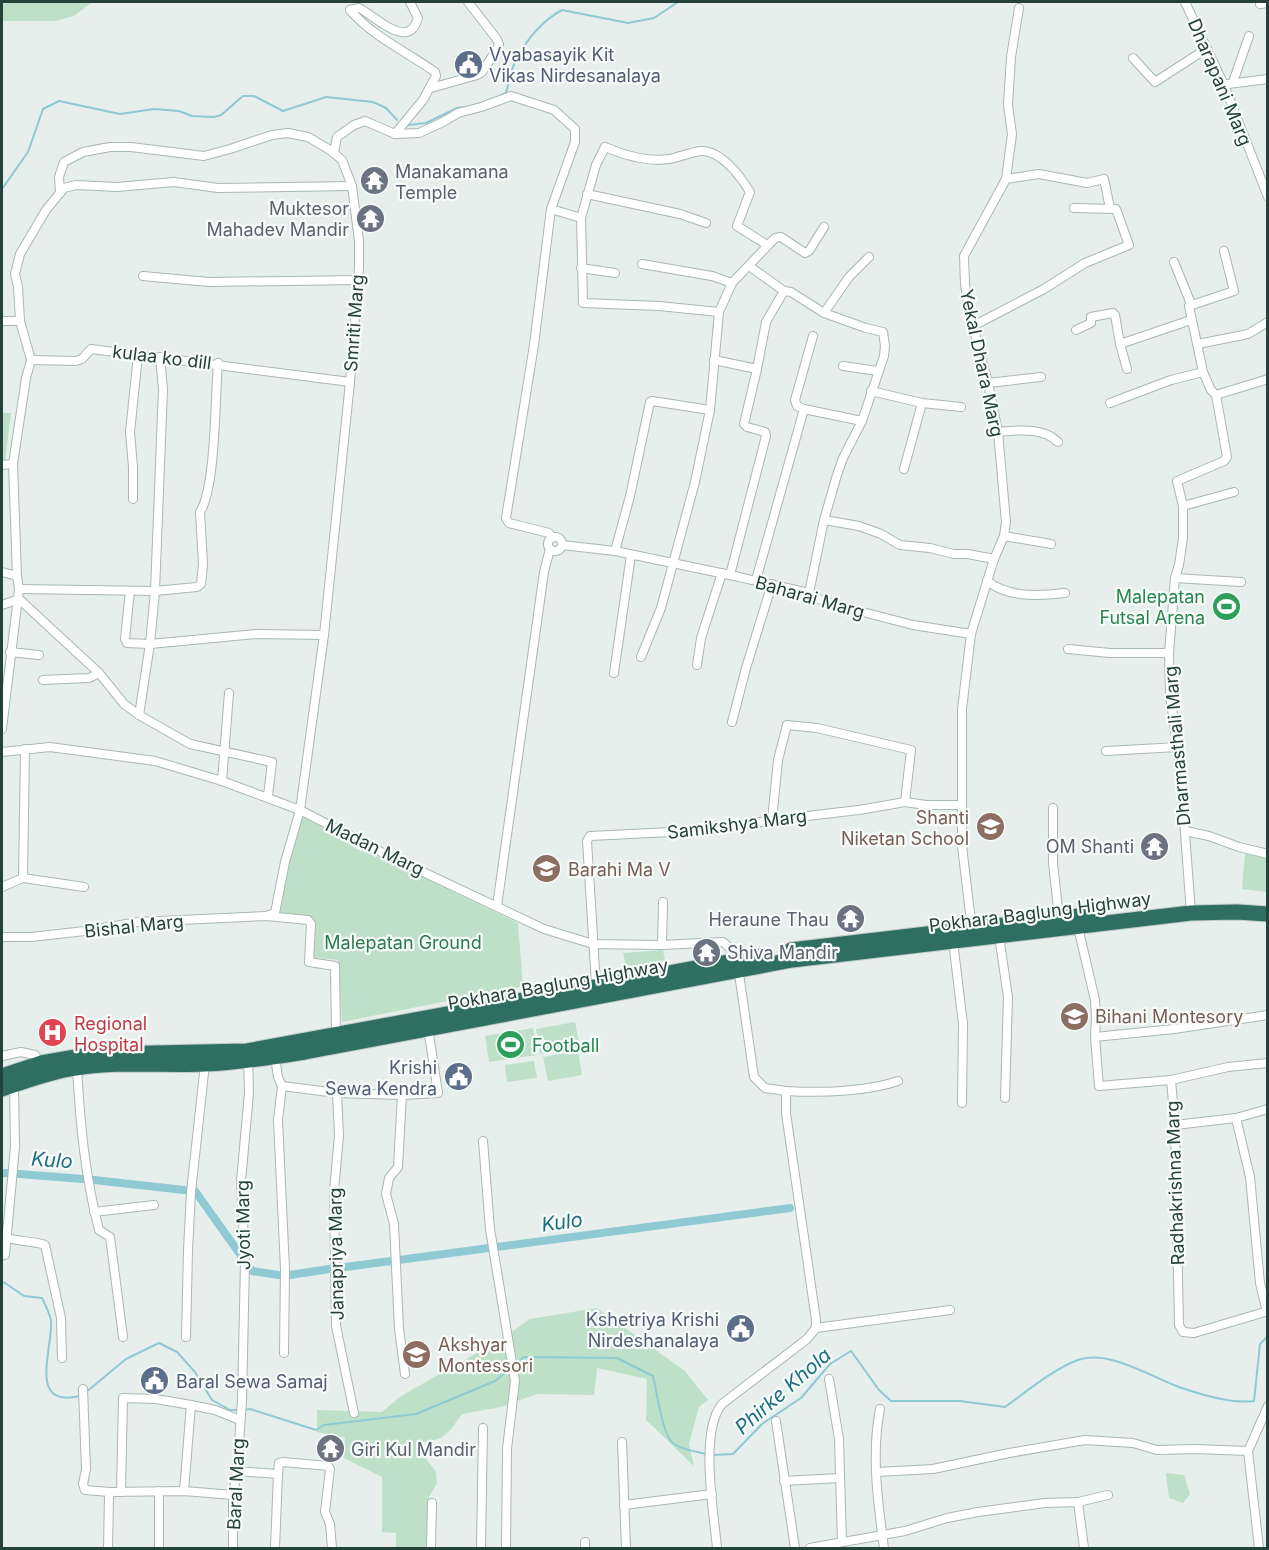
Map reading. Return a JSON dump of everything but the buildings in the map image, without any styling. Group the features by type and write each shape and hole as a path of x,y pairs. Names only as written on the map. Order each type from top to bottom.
{"highway":[{"name":"Pokhara Baglung Highway","path":"42,1069 112,1064 206,1064 336,1034 596,985 737,965 953,941 976,933 999,936 1076,922 1236,902 1268,904"},
{"name":"Pokhara Baglung Highway","path":"1191,909 1268,914"},
{"name":"Pokhara Baglung Highway","path":"6,1083 76,1057 108,1054 275,1057 737,965 793,950 976,933 1059,918 1076,922"}],"street":[{"path":"395,134 431,88 436,76 435,72 370,29 350,10 359,8 382,25 396,32 404,32 417,24 418,18 410,2"},
{"path":"431,88 477,75 486,67 497,49 499,44 496,38 468,2"},
{"name":"Dharapani Marg","path":"1185,2 1206,49 1228,83 1268,197"},
{"path":"1260,2 1260,4 1268,3"},
{"path":"1018,8 1011,57 1008,105 1012,134 1006,179 1039,174 1087,183 1104,179 1110,208"},
{"path":"1249,36 1228,83 1268,79"},
{"path":"1133,58 1155,82 1206,49"},
{"path":"334,153 337,137 354,125 365,121 395,134 419,133 458,113 511,96 554,110 571,123 576,138 551,209 534,345 506,518 509,523 549,533 552,538"},
{"name":"Smriti Marg","path":"60,193 59,177 64,162 83,152 110,147 131,147 204,156 272,135 288,133 308,137 334,153 342,160 352,186 359,241 358,280 324,635 300,810 285,862 275,913 266,916"},
{"path":"719,312 659,306 583,303 581,218 596,165 605,147 652,160 669,159 701,151 713,152 738,175 750,192 737,226 767,245"},
{"name":"Yekal Dhara Marg","path":"976,933 970,914 962,846 962,709 971,634 994,559 1004,537 1006,522 998,432 973,326 965,284 964,256 1006,179"},
{"path":"2,729 10,652 19,599 13,464 26,378 31,360 20,321 15,274 20,254 46,210 64,188 76,185 117,187 174,182 218,188 352,186"},
{"path":"587,194 680,214 706,223"},
{"path":"973,326 1034,295 1085,263 1129,245 1116,209 1074,208"},
{"path":"551,209 581,218"},
{"path":"641,657 661,608 695,482 710,410 719,312 732,283 778,236 807,252 824,227"},
{"path":"1174,262 1191,304 1234,291 1224,251"},
{"path":"824,313 849,277 869,257"},
{"path":"642,264 712,276 732,283"},
{"path":"748,266 784,291 791,292 824,313 883,332 884,356 861,421 843,458 824,520 809,593"},
{"path":"581,268 615,273"},
{"path":"143,276 209,282 358,280"},
{"path":"697,665 701,638 726,574 766,435 765,432 744,424 766,322 784,291"},
{"name":"Dharmasthali Marg","path":"1191,304 1189,306 1191,320 1203,372 1211,390 1216,395 1227,457 1224,461 1177,481 1183,506 1181,552 1175,578 1168,653 1191,909"},
{"path":"1076,330 1091,323 1091,317 1113,312 1127,369"},
{"path":"1120,344 1191,320"},
{"path":"2,321 20,321"},
{"path":"1198,344 1248,334 1268,322"},
{"path":"813,336 795,400 797,406 861,421"},
{"name":"kulaa ko dill","path":"31,360 76,361 82,359 91,349 218,363 350,382"},
{"path":"133,499 134,467 130,432 138,355"},
{"path":"139,715 150,644 155,591 163,389 160,357"},
{"path":"714,360 757,369"},
{"path":"19,589 155,591 196,587 201,584 203,580 200,512 210,482 218,363"},
{"path":"843,366 878,371"},
{"path":"1110,403 1171,380 1203,372"},
{"path":"988,383 1041,377"},
{"path":"1216,395 1268,379"},
{"path":"871,391 922,403 961,407"},
{"path":"615,551 630,496 650,402 652,400 710,410"},
{"path":"904,469 922,403"},
{"path":"756,580 804,409"},
{"path":"998,432 1019,430 1050,434 1058,442"},
{"path":"2,465 13,464"},
{"path":"1183,506 1234,492"},
{"path":"824,520 859,526 881,534 900,545 994,559"},
{"path":"1004,537 1051,544"},
{"path":"550,549 559,550 562,545 558,538 552,538"},
{"path":"497,906 544,572 550,549 548,543 552,538"},
{"name":"Baharai Marg","path":"562,545 615,551 756,580 809,593 821,600 855,610 913,624 971,634"},
{"path":"614,673 631,555"},
{"path":"2,572 17,576"},
{"path":"1175,578 1241,582"},
{"path":"987,581 1011,593 1030,595 1065,593"},
{"path":"732,722 772,584"},
{"path":"130,591 125,642 150,644 257,634 324,635"},
{"path":"2,604 19,599"},
{"path":"19,599 99,673 124,704 139,715 190,744 272,762 268,796"},
{"path":"1068,649 1110,653 1168,653"},
{"path":"10,652 39,655"},
{"path":"43,680 89,678 99,673"},
{"path":"222,781 229,693"},
{"path":"772,820 778,760 787,725 818,728 911,750 905,802"},
{"name":"Madan Marg","path":"2,752 50,747 155,761 268,796 544,929 593,944 662,945 723,942 730,949 737,965"},
{"path":"1106,751 1178,747"},
{"path":"23,878 26,750"},
{"name":"Samikshya Marg","path":"596,985 587,841 590,836 712,830 905,802 926,805 961,805"},
{"path":"1053,808 1053,863 1059,918"},
{"path":"1185,831 1209,836 1239,848 1268,854"},
{"path":"2,887 23,878 84,887"},
{"path":"662,945 663,902"},
{"name":"Bishal Marg","path":"2,938 85,931 138,922 266,916 311,921 309,962 335,966 336,1034"},
{"name":"Radhakrishna Marg","path":"1076,922 1095,1000 1099,1086 1171,1080 1175,1125 1179,1325 1183,1332 1194,1333 1267,1312"},
{"path":"999,936 1008,997 1005,1098"},
{"path":"953,941 963,1024 962,1103"},
{"path":"737,965 754,1077 765,1088 786,1091 844,1090 898,1081"},
{"path":"1095,1037 1174,1029 1268,1015"},
{"path":"282,1086 337,1093 402,1095 438,1093 428,1028"},
{"path":"2,1056 21,1053 35,1054 42,1069"},
{"name":"Jyoti Marg","path":"240,1420 245,1262 241,1181 249,1093 248,1056"},
{"path":"275,1057 282,1086 278,1120 285,1269 284,1353"},
{"path":"1171,1080 1228,1067 1268,1063"},
{"path":"186,1336 191,1192 206,1064"},
{"path":"77,1067 81,1142 99,1230 110,1237 123,1337"},
{"path":"5,1255 15,1147 6,1083"},
{"path":"717,1548 709,1463 711,1429 718,1408 787,1356 812,1335 816,1328 786,1113 786,1091"},
{"name":"Janapriya Marg","path":"337,1093 339,1135 334,1191 336,1326 354,1413"},
{"path":"402,1095 398,1167 389,1178 387,1194 394,1224 399,1329 405,1374"},
{"path":"1175,1125 1236,1118 1268,1109"},
{"path":"1236,1118 1250,1177 1260,1283 1267,1312"},
{"path":"483,1141 490,1229 515,1382 507,1449 506,1548"},
{"path":"94,1212 153,1205"},
{"path":"1257,1235 1268,1233"},
{"path":"7,1238 45,1245 62,1318 62,1358"},
{"path":"816,1328 950,1310"},
{"path":"829,1379 838,1439 842,1542"},
{"path":"83,1389 86,1469 83,1484 86,1490 183,1491 233,1495"},
{"path":"121,1492 123,1398 156,1399 190,1405 215,1410 240,1420"},
{"path":"183,1491 190,1405"},
{"path":"1258,1548 1248,1451 1268,1406"},
{"path":"880,1409 876,1429 877,1472 884,1548"},
{"name":"Baral Marg","path":"233,1548 233,1495 240,1420"},
{"path":"776,1421 795,1548"},
{"path":"481,1548 483,1428"},
{"path":"877,1472 933,1469 1085,1440 1133,1443 1157,1450 1248,1451"},
{"path":"622,1442 626,1548"},
{"path":"275,1548 278,1474 281,1462 328,1466 330,1474 326,1512 330,1524 332,1548"},
{"path":"237,1471 278,1474"},
{"path":"784,1481 838,1478"},
{"path":"159,1491 159,1548"},
{"path":"108,1548 110,1492"},
{"path":"624,1505 712,1494"},
{"path":"810,1548 908,1531 946,1518 978,1512 1045,1503 1078,1502 1108,1495"},
{"path":"1078,1502 1084,1548"},
{"path":"431,1548 432,1503"}],"green space":[{"path":"2,2 92,2 74,16 55,21 2,21"},
{"path":"2,413 11,413 5,461 2,461"},
{"name":"Malepatan Ground","path":"299,815 356,849 385,859 518,923 523,986 342,1022 338,960 308,957 310,920 303,915 280,913"},
{"path":"1245,853 1267,858 1267,892 1242,889"},
{"path":"663,950 666,966 627,972 623,953"},
{"path":"575,1022 580,1047 540,1054 536,1029"},
{"name":"Football","path":"533,1028 537,1055 489,1062 485,1036"},
{"path":"578,1051 582,1075 548,1081 543,1057"},
{"path":"534,1061 537,1078 507,1082 505,1065"},
{"path":"597,1308 685,1371 708,1400 699,1407 689,1444 694,1466 646,1420 647,1379 597,1368 594,1395 537,1394 501,1407 462,1414 445,1435 419,1444 421,1452 436,1472 437,1483 429,1497 427,1548 396,1548 396,1533 382,1532 382,1477 342,1457 345,1438 317,1432 317,1410 382,1412 401,1396 498,1341 530,1319"},
{"path":"1166,1473 1184,1475 1190,1494 1183,1503 1169,1498"}],"waterway":[{"path":"499,96 506,93 514,64 530,38 548,19 562,10 628,23 654,18 678,2"},
{"path":"2,189 28,152 43,109 59,101 120,114 154,109 179,111 192,116 214,117 221,115 243,96 254,96 283,111 326,97 373,102 386,108 397,120"},
{"path":"409,125 426,123 457,108 466,107"},
{"name":"Kulo","path":"2,1173 8,1173"},
{"name":"Kulo","path":"19,1174 83,1179"},
{"name":"Kulo","path":"94,1180 184,1190"},
{"name":"Kulo","path":"195,1191 252,1271 278,1275"},
{"name":"Kulo","path":"338,1268 790,1208"},
{"name":"Kulo","path":"290,1275 329,1269"},
{"name":"Phirke Khola","path":"2,1282 24,1296 42,1298 51,1321 46,1374 48,1385 53,1394 64,1398 80,1396"},
{"name":"Phirke Khola","path":"713,1455 733,1454 762,1424 801,1398 830,1364 851,1351 879,1390 891,1401 960,1401 1005,1407 1069,1364 1078,1360 1102,1358 1116,1361 1196,1393 1246,1402 1254,1401 1260,1344 1268,1336"},
{"name":"Phirke Khola","path":"85,1393 126,1359 159,1343 177,1352 195,1372 212,1400 230,1410 239,1410"},
{"name":"Phirke Khola","path":"515,1365 524,1357 617,1358 653,1376 663,1423 674,1444 707,1454"},
{"name":"Phirke Khola","path":"244,1410 250,1409 316,1430 324,1425 416,1414 495,1381 510,1369"}],"place":[{"name":"Vyabasayik Kit Vikas Nirdesanalaya","path":"468,64"},
{"name":"Manakamana Temple","path":"374,181"},
{"name":"Muktesor Mahadev Mandir","path":"370,218"},
{"name":"Malepatan Futsal Arena","path":"1226,606"},
{"name":"Shanti Niketan School","path":"990,827"},
{"name":"OM Shanti","path":"1155,846"},
{"name":"Barahi Ma V","path":"547,869"},
{"name":"Heraune Thau","path":"850,919"},
{"name":"Shiva Mandir","path":"706,952"},
{"name":"Bihani Montesory","path":"1074,1016"},
{"name":"Regional Hospital","path":"53,1033"},
{"name":"Football","path":"511,1045"},
{"name":"Krishi Sewa Kendra","path":"458,1077"},
{"name":"Kshetriya Krishi Nirdeshanalaya","path":"740,1329"},
{"name":"Akshyar Montessori","path":"417,1354"},
{"name":"Baral Sewa Samaj","path":"155,1381"},
{"name":"Giri Kul Mandir","path":"330,1449"}]}
